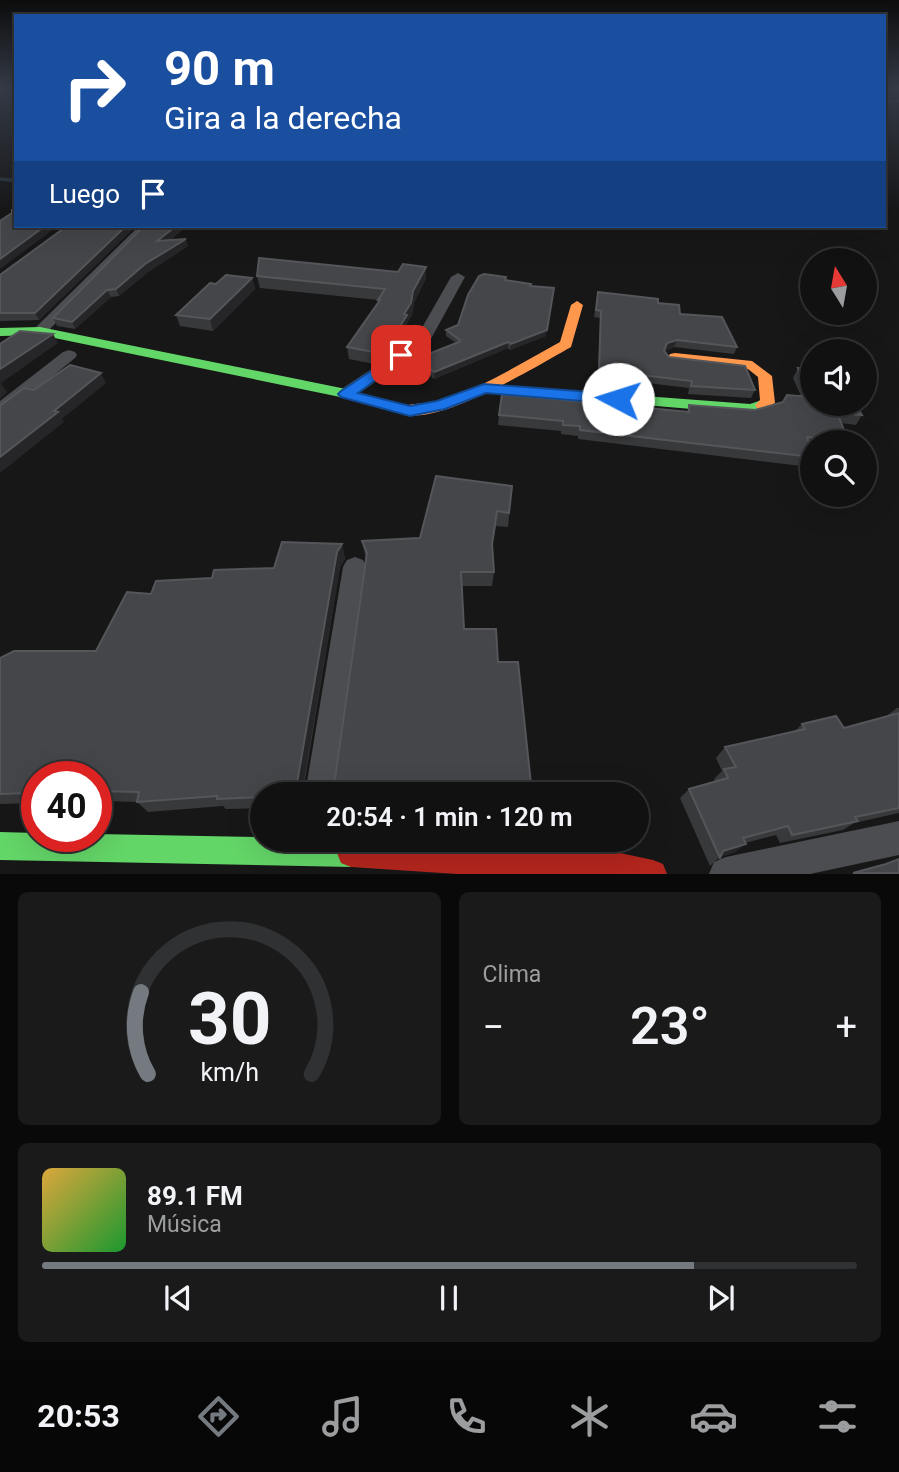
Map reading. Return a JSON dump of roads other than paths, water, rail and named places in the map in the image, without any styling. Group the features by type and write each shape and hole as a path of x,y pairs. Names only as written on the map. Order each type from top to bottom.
{"street":[{"path":"40,331 144,228"},
{"path":"346,394 421,343 458,277"},
{"path":"0,332 40,331 346,394 410,411 440,405 484,388 566,344 577,304"},
{"path":"0,410 69,355"},
{"path":"484,388 751,409 768,403 765,376 752,365 675,357"},
{"path":"323,782 355,567"},
{"path":"726,873 899,838"},
{"path":"0,846 120,861 312,854 498,868 587,860 653,873"}],"waterway":[{"path":"0,179 14,182"}]}
